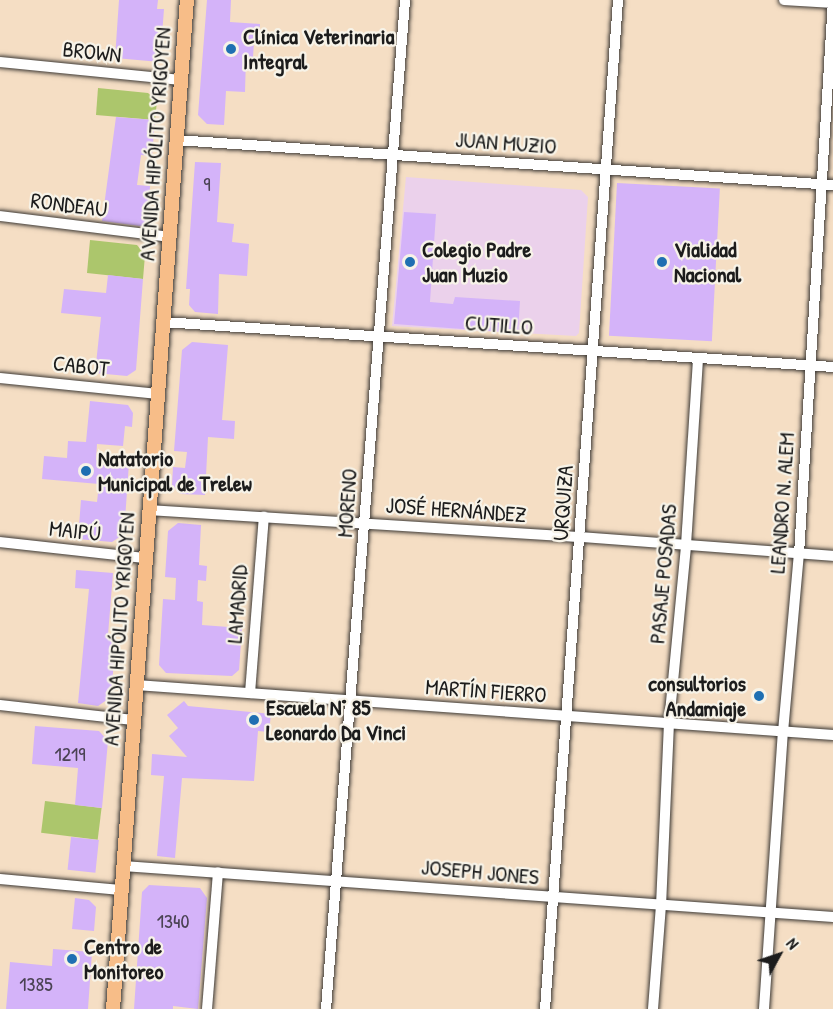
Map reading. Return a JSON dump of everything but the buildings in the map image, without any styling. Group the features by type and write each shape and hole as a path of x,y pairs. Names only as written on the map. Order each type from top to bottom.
{"main road":[{"name":"AVENIDA HIPÓLITO YRIGOYEN","path":"113,1009 187,0"}],"street":[{"name":"MORENO","path":"326,1009 352,700 405,0"},
{"name":"URQUIZA","path":"545,1009 581,537 618,0"},
{"path":"784,0 833,2"},
{"name":"LEANDRO N. ALEM","path":"764,1009 783,732 799,554 833,2"},
{"name":"BROWN","path":"0,62 181,80"},
{"name":"JUAN MUZIO","path":"176,140 833,184"},
{"name":"RONDEAU","path":"0,216 170,237"},
{"name":"CUTILLO","path":"163,322 833,367"},
{"name":"PASAJE POSADAS","path":"652,1009 661,906 669,723 686,544 698,358"},
{"name":"CABOT","path":"0,378 158,394"},
{"name":"JOSÉ HERNÁNDEZ","path":"149,510 686,544 833,556"},
{"name":"LAMADRID","path":"250,693 264,517"},
{"name":"MAIPÚ","path":"0,542 146,558"},
{"name":"MARTÍN FIERRO","path":"136,685 833,735"},
{"path":"0,705 133,720"},
{"name":"JOSEPH JONES","path":"123,866 336,879 661,906 833,917"},
{"path":"207,1009 218,872"},
{"path":"0,879 121,890"}],"shaded area":[{"path":"406,177 581,190 588,197 579,333 576,336 392,326"}],"green space":[{"path":"98,88 148,93 157,101 155,120 96,115"},
{"path":"90,240 137,245 145,255 143,279 87,273"},
{"path":"45,801 102,808 98,840 41,833"}],"place":[{"name":"Clínica Veterinaria Integral","path":"231,49"},
{"name":"Colegio Padre Juan Muzio","path":"410,262"},
{"name":"Vialidad Nacional","path":"662,262"},
{"name":"Natatorio Municipal de Trelew","path":"86,471"},
{"name":"consultorios Andamiaje","path":"759,696"},
{"name":"Escuela N° 85 Leonardo Da Vinci","path":"254,720"},
{"name":"Centro de Monitoreo","path":"72,959"}]}
